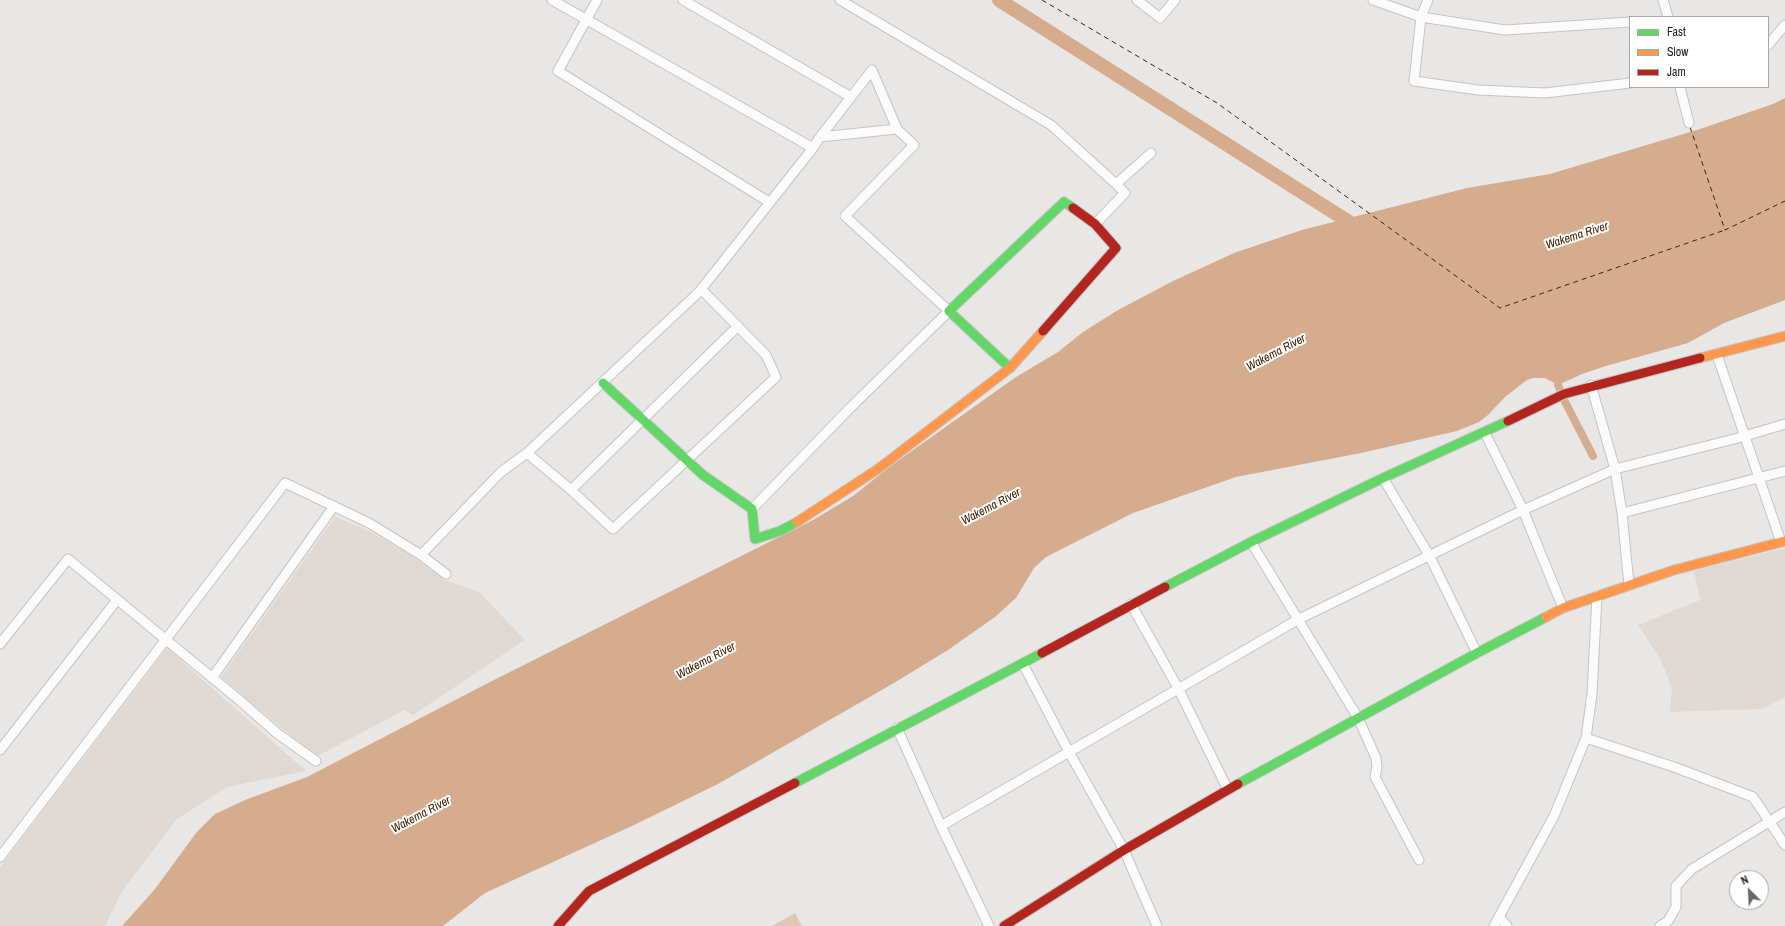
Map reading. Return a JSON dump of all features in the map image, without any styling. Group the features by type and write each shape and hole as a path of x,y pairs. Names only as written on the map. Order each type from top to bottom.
{"street":[{"path":"552,0 814,148"},
{"path":"597,0 558,71 769,202"},
{"path":"683,0 851,97"},
{"path":"840,0 1051,125 1125,193 1094,224"},
{"path":"1137,0 1160,18 1175,0"},
{"path":"1374,0 1421,17 1505,30 1629,22"},
{"path":"1428,0 1421,17 1414,81 1478,90 1545,93 1629,83"},
{"path":"1663,0 1668,16"},
{"path":"1769,44 1785,25"},
{"path":"421,555 501,472 527,453 701,289 769,202 814,148 820,137 872,70 897,129 914,146 845,216 1010,368"},
{"path":"1680,88 1689,123"},
{"path":"820,137 897,129"},
{"path":"1116,184 1151,153"},
{"path":"602,383 704,476 752,509 755,539 780,531 878,469 1010,368 1116,248 1094,224 1064,202 845,414 752,509"},
{"path":"527,453 571,490 613,530 687,461 776,377 766,355 701,289"},
{"path":"571,490 643,421 738,326"},
{"path":"558,926 589,891 897,728 1023,664 1131,604 1251,542 1383,478 1485,433 1564,394 1591,385 1717,355 1785,336"},
{"path":"1004,926 1124,850 1228,790 1477,652 1563,608 1674,570 1783,542 1717,355"},
{"path":"1591,385 1615,469 1622,513 1629,585"},
{"path":"941,826 1299,619 1523,510 1615,469 1746,436 1785,424"},
{"path":"1485,433 1523,510 1563,608"},
{"path":"1622,513 1785,471"},
{"path":"1383,478 1429,555 1477,652"},
{"path":"0,857 285,483 368,523 421,555 446,574"},
{"path":"212,678 334,506"},
{"path":"1251,542 1358,718 1376,758 1378,767 1375,777 1419,860"},
{"path":"0,644 68,559 278,734 316,761"},
{"path":"1494,926 1554,816 1586,738 1592,694 1597,596"},
{"path":"0,750 117,600"},
{"path":"1131,604 1178,688 1228,790"},
{"path":"1023,664 1069,752 1124,850 1157,926"},
{"path":"897,728 941,826 989,926"},
{"path":"1586,738 1674,767 1753,798 1760,806 1785,845"},
{"path":"1660,926 1668,921 1676,907 1676,886 1692,868 1785,812"},
{"path":"1499,917 1507,926"}],"shaded area":[{"path":"335,517 367,530 410,555 444,580 479,592 525,640 413,715 404,710 316,757 221,677"},
{"path":"1785,548 1785,697 1762,709 1670,712 1672,689 1661,660 1638,625 1700,600 1694,571"},
{"path":"167,648 306,771 227,787 177,819 122,891 105,926 0,926 0,867"},
{"path":"795,913 802,926 772,926"}],"water":[{"name":"Wakema River","path":"1785,98 1785,300 1724,323 1688,343 1606,366 1582,374 1558,385 1545,378 1533,378 1527,380 1505,397 1479,422 1457,431 1361,453 1236,477 1133,513 1046,557 1034,568 1016,598 995,617 948,650 894,683 718,784 632,826 485,893 443,926 122,926 155,889 196,833 215,814 245,800 307,777 488,683 813,520 853,496 892,465 1016,377 1058,352 1083,332 1118,310 1173,281 1234,253 1302,230 1467,188 1550,174 1700,129 1773,104"}],"waterway":[{"path":"999,0 1360,229"},
{"path":"1558,385 1561,392"},
{"path":"1563,398 1593,456"}],"ferry route":[{"path":"1042,0 1217,103 1500,308 1725,230"},
{"path":"1690,127 1725,230 1785,201"}],"traffic: fast":[{"path":"1010,368 949,311 1064,202 1073,208"},
{"path":"603,383 703,475 752,509 755,539 780,531 797,522"},
{"path":"1165,587 1251,542 1383,478 1508,421"},
{"path":"1238,784 1477,653 1546,617"},
{"path":"795,783 1042,653"}],"traffic: slow":[{"path":"797,522 878,469 1010,368 1043,331"},
{"path":"1700,358 1785,336"},
{"path":"1546,617 1563,608 1674,570 1785,541"}],"traffic: jam":[{"path":"1043,331 1116,248 1095,224 1073,208"},
{"path":"1508,421 1564,394 1700,358"},
{"path":"1042,653 1165,587"},
{"path":"558,926 589,891 795,783"},
{"path":"1004,926 1124,850 1238,784"}]}
